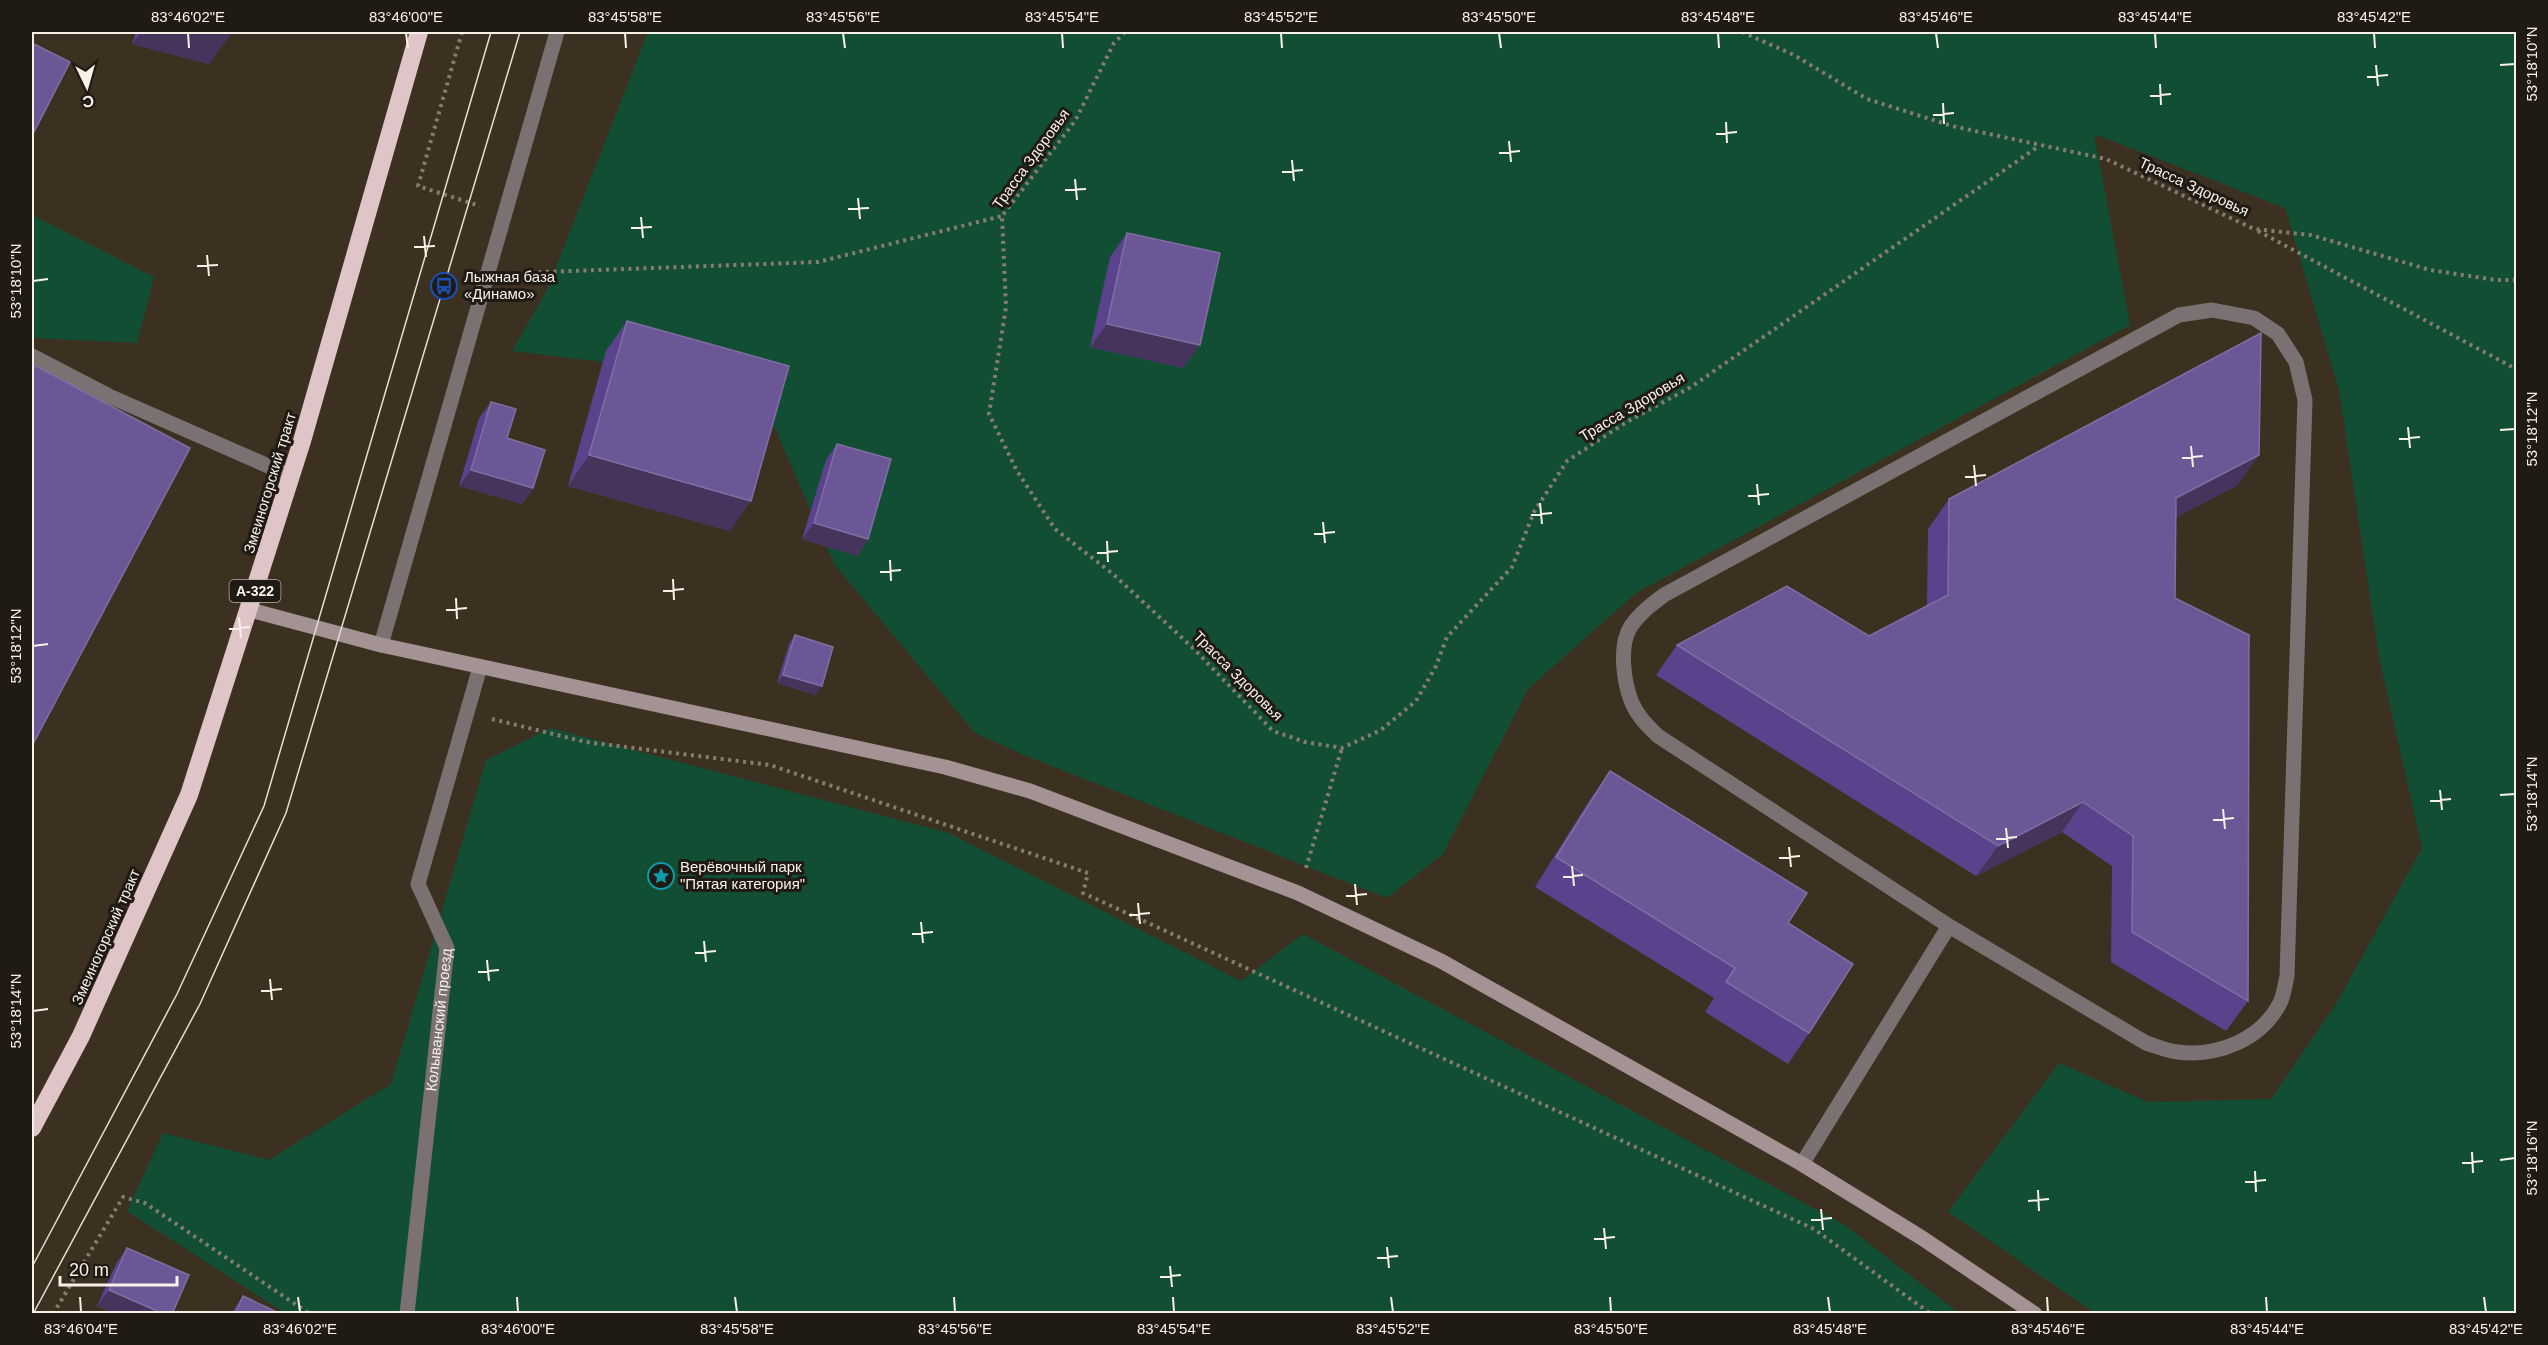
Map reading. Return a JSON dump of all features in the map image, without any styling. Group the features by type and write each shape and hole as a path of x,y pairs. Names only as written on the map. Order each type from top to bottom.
{"highway":[{"name":"Змеиногорский тракт","path":"32,1128 81,1036 189,795 291,476 419,32"}],"street":[{"path":"381,645 557,32"},
{"path":"2212,310 2254,318 2278,334 2296,362 2305,400 2287,976 2280,1003 2260,1028 2240,1042 2214,1052 2177,1052 2146,1043 1949,926 1658,736 1643,721 1633,704 1627,683 1624,645 1630,628 1645,609 1664,595 2179,315 2212,310"},
{"path":"32,356 109,396 291,476"},
{"path":"250,609 381,645 480,668 945,767 1030,791 1298,893 1442,961 1802,1164 1922,1238 2036,1314"},
{"name":"Колыванский проезд","path":"407,1314 447,948 418,884 480,668"},
{"path":"1802,1164 1949,926"}],"path":[{"path":"462,32 418,186 483,207"},
{"name":"Трасса Здоровья","path":"1125,32 1114,43 1075,122 1002,216 1006,308 989,414 1017,471 1055,528 1113,574 1194,649 1273,731 1305,742 1342,748 1381,730 1416,700 1436,666 1447,637 1512,567 1534,512 1567,461 1625,423 1691,387 2039,146"},
{"name":"Трасса Здоровья","path":"1742,32 1794,55 1867,99 1952,126 2106,159 2254,229 2310,235 2430,270 2496,280 2517,280"},
{"path":"486,274 818,262 1002,216"},
{"path":"2254,229 2517,369"},
{"path":"468,713 586,742 770,765 1088,873 1083,893 1814,1229 1931,1314"},
{"path":"1298,893 1342,748"},
{"path":"53,1314 123,1197 145,1203 310,1314"}],"green space":[{"path":"648,32 2516,32 2516,1313 2095,1313 1948,1212 2059,1063 2148,1102 2271,1099 2336,1004 2422,848 2379,657 2339,390 2285,208 2094,134 2130,325 1636,593 1528,689 1443,854 1387,898 1024,755 975,733 834,564 754,380 512,351 547,290"},
{"path":"32,215 154,277 137,343 32,338"},
{"path":"550,728 949,833 1241,981 1303,934 1845,1225 1959,1313 285,1313 127,1211 163,1133 269,1160 391,1084 486,760"}],"building":[{"path":"32,43 70,62 34,132 32,131"},
{"path":"1127,233 1220,253 1200,345 1107,324"},
{"path":"627,321 789,366 751,501 589,455"},
{"path":"2261,333 2259,455 2176,498 2175,598 2249,635 2248,1001 2132,932 2133,836 2083,802 1998,846 1677,645 1787,586 1869,636 1948,595 1949,499"},
{"path":"32,364 190,448 32,746"},
{"path":"491,402 516,409 507,438 545,450 533,488 471,470"},
{"path":"837,444 891,459 868,539 814,523"},
{"path":"795,635 833,647 822,686 783,675"},
{"path":"1610,771 1807,893 1788,923 1853,964 1809,1033 1726,982 1735,968 1556,857"},
{"path":"127,1248 189,1275 172,1314 164,1314 109,1290"},
{"path":"243,1296 281,1314 235,1314"}],"tram line":[{"path":"32,1267 177,994 264,806 491,32"},
{"path":"33,1314 200,1004 286,813 520,32"}],"place":[{"name":"Лыжная база «Динамо»","path":"444,286"},
{"name":"Верёвочный парк \"Пятая категория\"","path":"661,876"}]}
